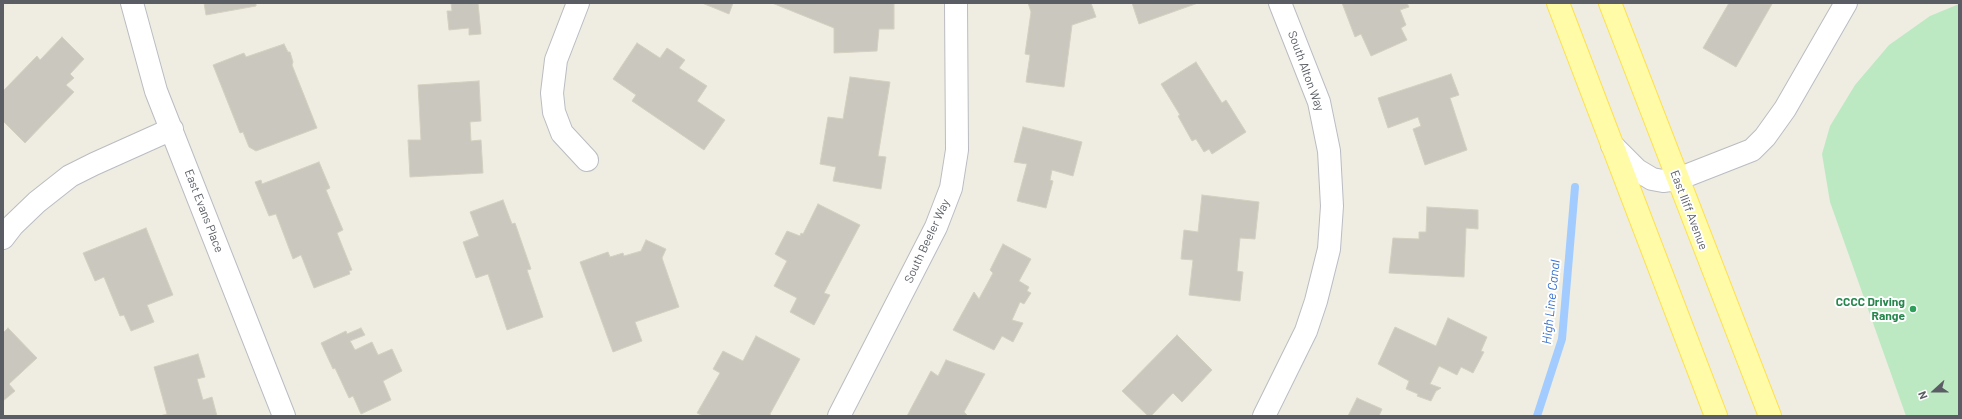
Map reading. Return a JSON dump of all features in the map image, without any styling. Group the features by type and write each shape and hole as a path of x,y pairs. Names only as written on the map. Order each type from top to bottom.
{"main road":[{"path":"1558,3 1716,416"},
{"name":"East Iliff Avenue","path":"1610,3 1770,416"}],"street":[{"name":"East Evans Place","path":"132,3 156,90 284,416"},
{"path":"578,3 556,60 552,93 554,112 562,132 587,160"},
{"name":"South Beeler Way","path":"839,416 936,227 951,188 957,150 956,3"},
{"name":"South Alton Way","path":"1264,416 1306,331 1316,301 1329,249 1332,206 1329,150 1319,102 1280,3"},
{"path":"1612,145 1637,170 1652,178 1663,180 1678,179 1752,150 1761,142 1785,109 1846,3"},
{"path":"3,238 13,225 37,202 70,176 172,129"}],"green space":[{"name":"CCCC Driving Range","path":"1959,4 1959,416 1906,416 1830,202 1822,154 1830,126 1855,85 1889,45 1930,16"}],"building":[{"path":"204,3 256,3 256,6 206,15"},
{"path":"451,3 478,3 481,34 469,35 469,28 449,30 447,11 452,11"},
{"path":"702,3 733,3 729,14"},
{"path":"772,3 894,3 894,29 879,29 877,51 834,53 834,28"},
{"path":"1028,3 1091,3 1096,17 1072,25 1064,87 1026,82 1030,55 1025,54 1031,12"},
{"path":"1132,3 1198,3 1139,24"},
{"path":"1342,3 1407,3 1409,7 1400,10 1406,25 1401,28 1407,40 1371,56 1361,34 1355,37"},
{"path":"1729,3 1772,4 1736,67 1703,48"},
{"path":"62,37 84,59 70,74 74,78 66,85 74,92 25,143 3,121 3,91 37,56 40,60"},
{"path":"637,43 660,58 667,48 685,60 679,68 707,86 697,101 725,120 704,150 632,101 636,95 613,79"},
{"path":"284,44 288,52 290,52 293,62 292,65 317,128 256,151 249,147 243,132 240,133 213,65 244,53 246,57"},
{"path":"1196,62 1222,103 1226,100 1246,132 1212,154 1209,149 1204,152 1196,139 1192,141 1178,116 1180,115 1161,84"},
{"path":"1451,74 1459,95 1450,98 1467,150 1425,165 1413,129 1421,126 1418,117 1388,128 1378,98"},
{"path":"850,77 890,82 878,156 886,157 881,189 833,181 836,167 820,164 828,117 843,119"},
{"path":"479,81 481,121 470,122 471,141 481,140 483,173 410,177 408,140 421,140 418,85"},
{"path":"1023,127 1082,142 1073,176 1052,170 1050,180 1053,181 1046,208 1017,201 1027,164 1014,162"},
{"path":"319,162 330,188 326,190 343,230 337,233 352,270 349,271 350,274 314,288 301,255 293,259 276,214 269,216 255,182 261,180 262,184"},
{"path":"1202,195 1259,202 1255,239 1240,238 1237,271 1243,272 1240,301 1189,295 1193,260 1181,259 1184,230 1198,232"},
{"path":"503,200 512,224 515,223 531,269 527,270 543,317 507,330 488,274 476,278 463,242 479,236 470,212"},
{"path":"818,204 860,225 824,293 830,295 814,325 790,312 797,298 774,286 787,261 775,254 787,231 800,236 801,233 803,234"},
{"path":"1427,207 1478,210 1478,229 1466,228 1464,277 1389,273 1393,238 1419,239 1419,232 1426,232"},
{"path":"146,228 173,295 147,305 154,322 131,331 124,315 120,316 104,277 95,281 83,253"},
{"path":"646,240 666,249 662,258 679,307 635,322 642,341 613,352 580,262 608,252 610,257 623,253 624,256 641,251"},
{"path":"1003,244 1031,259 1019,281 1029,287 1027,291 1031,293 1024,304 1020,302 1012,320 1023,323 1013,342 1002,336 994,350 953,330 974,292 979,299 993,273 990,270"},
{"path":"1448,318 1487,337 1481,351 1484,352 1473,373 1461,367 1457,375 1439,366 1430,384 1441,388 1436,391 1431,401 1417,396 1418,394 1406,389 1409,381 1378,364 1395,327 1436,346"},
{"path":"8,328 37,358 9,384 15,391 3,401 3,333"},
{"path":"361,328 365,335 350,341 355,350 372,342 378,355 392,349 402,371 383,381 391,400 361,414 353,396 349,398 321,343 346,331 347,334"},
{"path":"1177,335 1212,370 1182,402 1173,393 1151,416 1148,416 1122,391"},
{"path":"756,336 800,359 770,414 771,416 703,416 697,413 720,373 713,369 723,351 743,361"},
{"path":"198,354 205,377 197,379 203,400 212,397 217,416 160,416 167,414 154,367"},
{"path":"946,360 985,374 964,412 968,416 907,416 931,371 938,376"},
{"path":"1357,398 1382,409 1379,416 1348,416"}],"waterway":[{"name":"High Line Canal","path":"1537,416 1562,339 1575,187"}],"place":[{"name":"CCCC Driving Range","path":"1913,309"}]}
